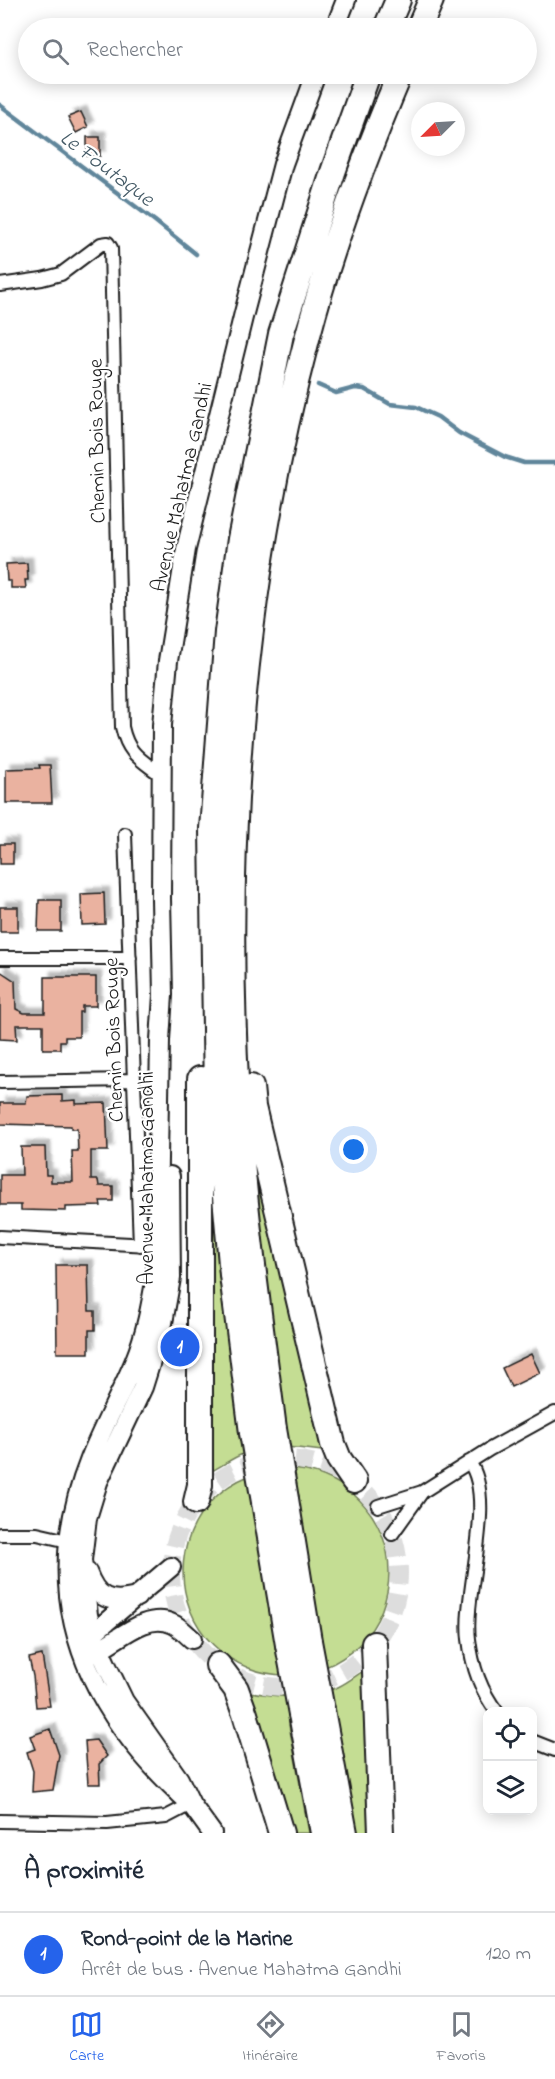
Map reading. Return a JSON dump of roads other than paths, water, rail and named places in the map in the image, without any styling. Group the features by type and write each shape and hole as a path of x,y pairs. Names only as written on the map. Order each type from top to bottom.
{"highway":[{"path":"390,18 398,0"},
{"path":"423,18 431,0"},
{"path":"345,1833 312,1712 298,1643 263,1431 232,1275 216,1096 212,829 227,632 240,539 281,334 333,172 364,84"},
{"path":"263,1431 254,1271 237,1100 232,979 233,868 238,750 248,642 280,453 308,334 341,224 396,84"},
{"path":"248,642 243,935 245,1034 253,1107 333,1444 339,1459 354,1481"},
{"path":"196,1502 200,1485 200,962 203,876 212,829"},
{"path":"374,1644 381,1833"},
{"path":"218,1665 236,1689 281,1833"},
{"path":"312,1712 323,1833"}],"main road":[{"path":"339,18 346,0"},
{"name":"Avenue Mahatma Gandhi","path":"212,1833 191,1804 148,1762 125,1733 94,1684 82,1560 87,1518 98,1482 115,1444 111,1434 144,1358 156,1276 149,1245 163,995 161,775 162,725 168,661 186,549 283,164 312,84"},
{"name":"Avenue Mahatma Gandhi","path":"163,995 166,1009 170,1108 171,1278 163,1323 78,1492 68,1542 67,1565 69,1593 89,1646 134,1716 179,1779 191,1804"},
{"path":"68,1542 76,1549 75,1576 85,1589"},
{"path":"82,1560 93,1586 101,1595 110,1600 121,1601 138,1596"},
{"path":"89,1646 138,1596 171,1568"},
{"path":"89,1646 125,1635 149,1620 173,1624 192,1639"},
{"path":"125,1635 118,1650 116,1666 132,1703 134,1716"}],"street":[{"name":"Chemin Bois Rouge","path":"0,285 61,274 100,244 111,245 122,727 125,743 134,754 161,775"},
{"name":"Chemin Bois Rouge","path":"125,834 133,1080 149,1245"},
{"path":"0,958 130,958"},
{"path":"0,1082 133,1080"},
{"path":"0,1238 149,1245"},
{"path":"378,1506 422,1492 555,1413"},
{"path":"469,1462 473,1467 482,1504 468,1638 478,1680 493,1707"},
{"path":"392,1534 422,1492"},
{"path":"0,1534 37,1534 68,1542"},
{"path":"537,1742 555,1749"},
{"path":"0,1821 107,1823 166,1817 191,1804"}],"waterway":[{"name":"Le Foutaque","path":"0,105 196,254"},
{"name":"Le Foutaque","path":"318,385 336,393 355,388 364,389 390,404 416,407 438,417 459,433 505,457 524,463 555,463"}],"tunnel":[{"path":"285,1459 307,1461 339,1472 366,1492 386,1519 397,1551 399,1573 397,1595 386,1627 366,1654 339,1674 307,1685 285,1687 263,1685 231,1674 204,1654 184,1627 173,1595 171,1573 173,1551 184,1519 204,1492 231,1472 263,1461 285,1459"}],"place":[{"name":"Rond-point de la Marine","path":"180,1347"}]}
